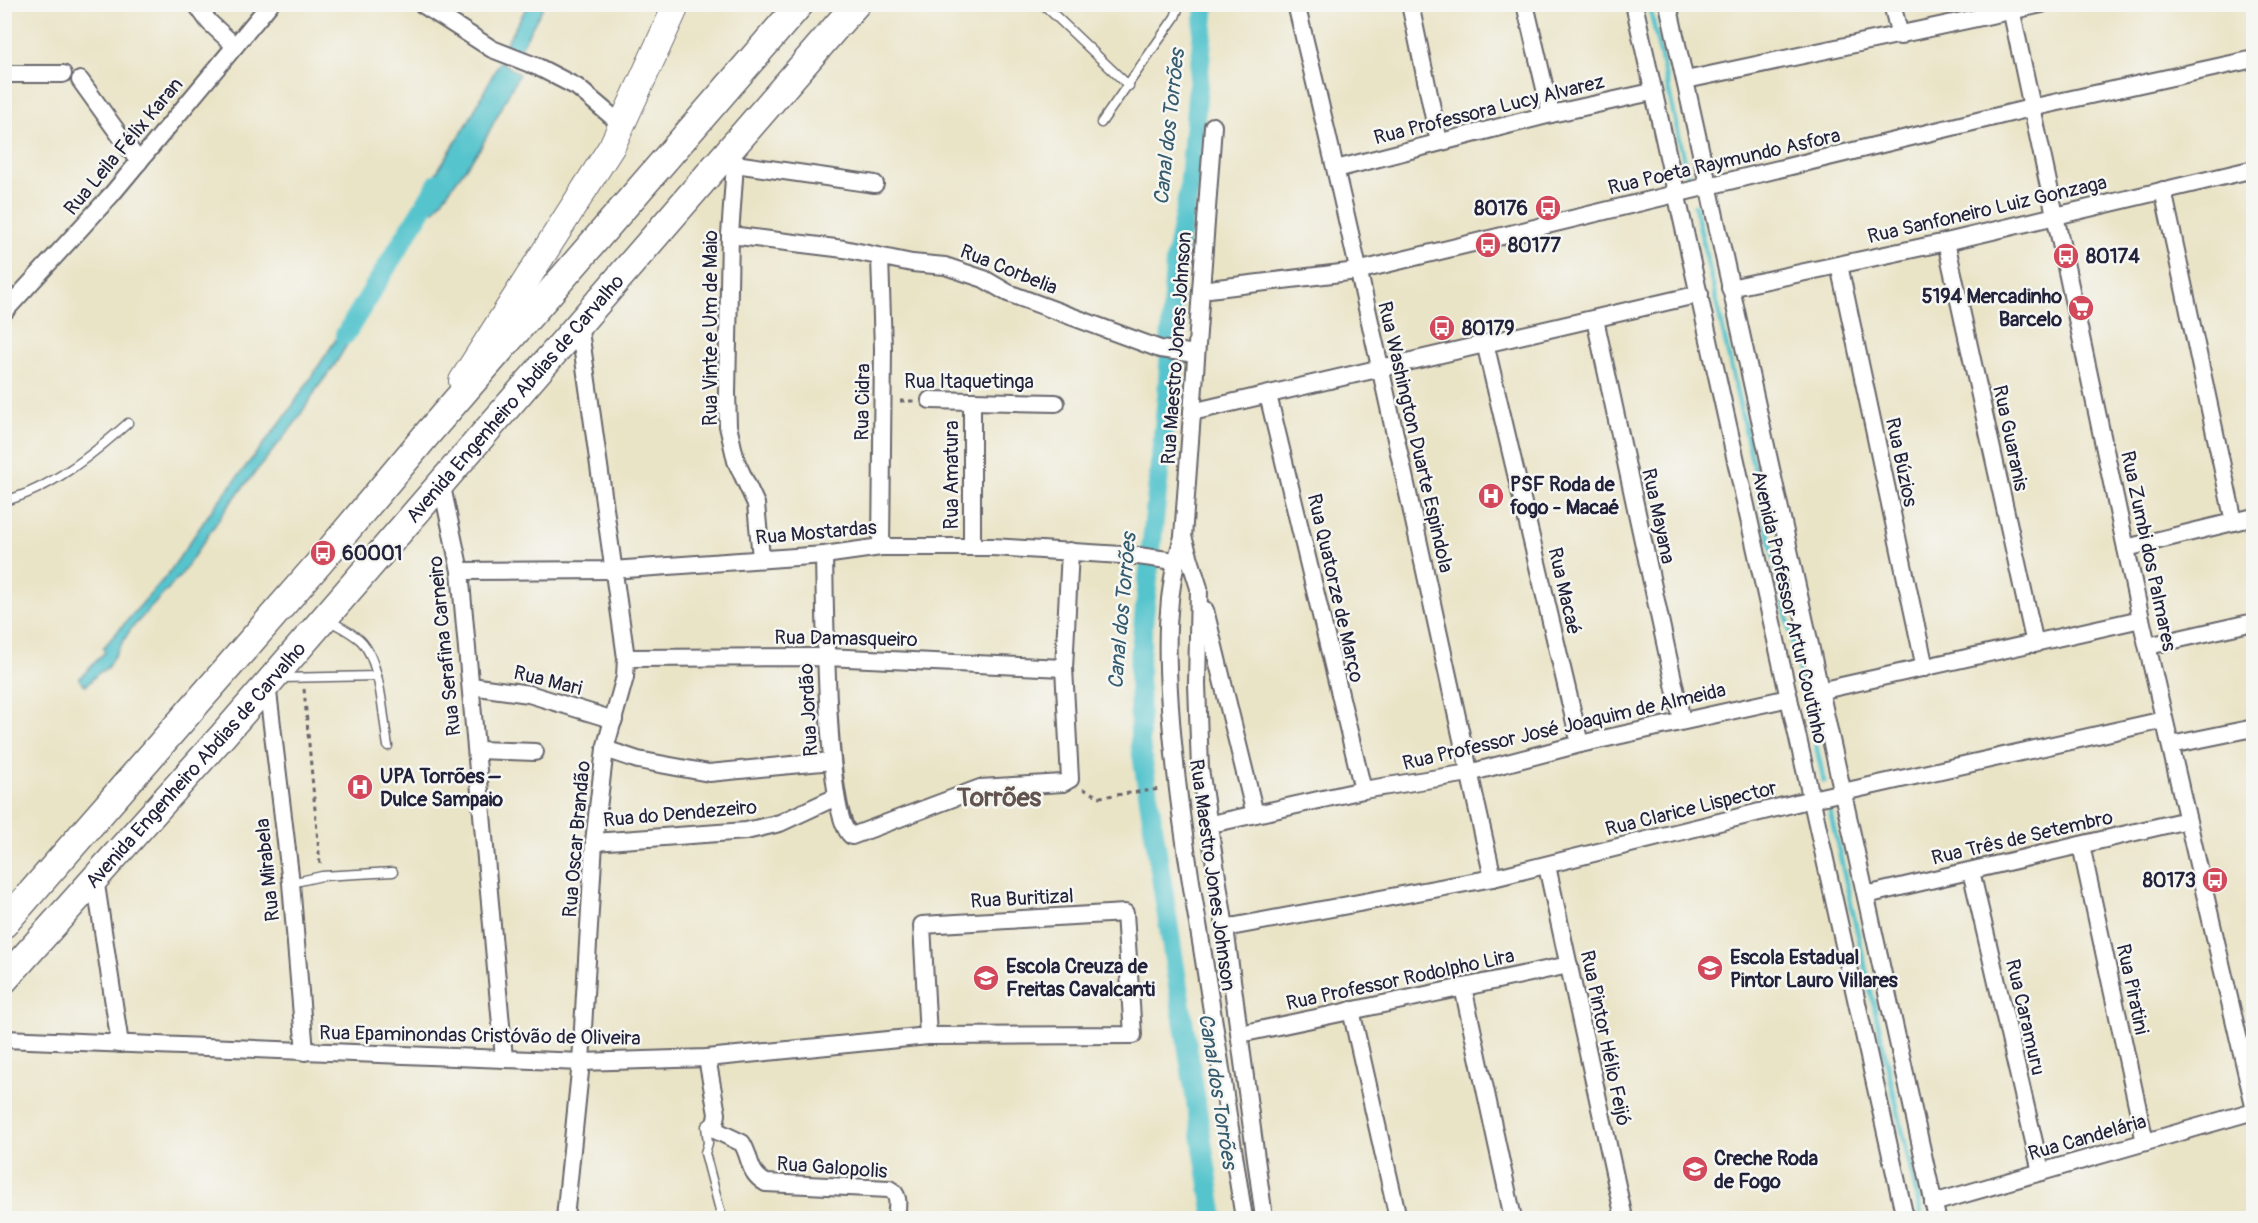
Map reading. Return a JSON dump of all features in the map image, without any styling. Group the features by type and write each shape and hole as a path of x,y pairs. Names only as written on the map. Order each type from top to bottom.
{"highway":[{"name":"Avenida Engenheiro Abdias de Carvalho","path":"4,924 320,562 429,432 800,4"},
{"name":"Avenida Engenheiro Abdias de Carvalho","path":"4,980 270,681 579,324 728,161 856,4"}],"main road":[{"path":"429,432 612,146 677,4"}],"street":[{"path":"196,4 209,22 235,46"},
{"name":"Rua Leila Félix Karan","path":"4,312 112,194 270,4"},
{"path":"422,4 492,50 538,67 577,87 622,125"},
{"name":"Rua Washington Duarte Espindola","path":"1296,4 1336,169 1493,878"},
{"path":"1410,4 1439,142"},
{"path":"1525,4 1551,114"},
{"name":"Avenida Professor Artur Coutinho","path":"1634,4 1905,1218"},
{"name":"Avenida Professor Artur Coutinho","path":"1668,4 1935,1211"},
{"path":"1892,4 1900,36"},
{"path":"1686,80 1900,36 2011,8 2042,4"},
{"name":"Rua Zumbi dos Palmares","path":"2011,8 2141,619 2253,1105"},
{"name":"Rua Poeta Raymundo Asfora","path":"1201,290 1357,271 2031,108 2253,59"},
{"path":"4,74 63,74"},
{"path":"80,80 139,162"},
{"name":"Rua Professora Lucy Alvarez","path":"1336,169 1551,114 1652,92"},
{"name":"Rua Maestro Jones Johnson","path":"1213,126 1183,537 1199,588 1197,684 1200,769 1225,928 1264,1218"},
{"path":"728,161 875,184"},
{"name":"Rua Vinte e Um de Maio","path":"728,161 730,235 728,426 736,461 756,504 762,558"},
{"name":"Rua Sanfoneiro Luiz Gonzaga","path":"1730,288 1946,242 2253,169"},
{"path":"2163,190 2234,522"},
{"name":"Rua Corbelia","path":"730,235 844,249 912,263 945,266 984,279 1008,293 1160,349 1196,354"},
{"name":"Rua Guaranis","path":"1946,242 2035,644"},
{"name":"Rua Cidra","path":"880,257 883,402 881,547"},
{"name":"Rua Búzios","path":"1839,265 1925,668"},
{"path":"1192,412 1700,294"},
{"name":"Rua Mayana","path":"1595,319 1682,721"},
{"name":"Rua Oscar Brandão","path":"565,1218 581,1062 594,842 605,749 625,677 626,658 579,324"},
{"name":"Rua Macaé","path":"1485,343 1580,744"},
{"name":"Rua Quatorze de Março","path":"1268,395 1363,790"},
{"name":"Rua Itaquetinga","path":"930,400 1056,403"},
{"name":"Rua Amatura","path":"972,402 972,547"},
{"name":"Rua Serafina Carneiro","path":"441,482 460,571 504,1058"},
{"path":"2126,548 2253,517"},
{"name":"Rua Maestro Jones Johnson","path":"1183,537 1167,559 1169,690 1173,746 1188,870 1244,1218"},
{"name":"Rua Mostardas","path":"460,571 612,570 824,555 881,547 972,547 1070,551 1167,559"},
{"path":"1067,780 1064,668 1070,551"},
{"name":"Rua Jordão","path":"824,555 826,657 832,761 836,797 847,834 852,836 980,788 1067,780"},
{"path":"1199,588 1255,814"},
{"path":"1819,691 2141,619"},
{"path":"2148,646 2253,622"},
{"name":"Rua Damasqueiro","path":"626,658 826,657 1064,668"},
{"name":"Rua Mirabela","path":"270,681 291,883 305,1052"},
{"name":"Rua Mari","path":"471,686 529,694 614,720"},
{"name":"Rua Professor José Joaquim de Almeida","path":"1207,825 1363,790 1469,772 1580,744 1789,698"},
{"name":"Rua Clarice Lispector","path":"1225,928 1493,878 1812,799 2164,720"},
{"path":"2170,745 2253,728"},
{"path":"605,749 638,760 710,773 832,761"},
{"path":"477,750 535,752"},
{"name":"Rua do Dendezeiro","path":"594,842 747,831 780,823 836,797"},
{"name":"Rua Três de Setembro","path":"1866,895 2187,820"},
{"name":"Rua Piratini","path":"2081,845 2145,1142"},
{"name":"Rua Pintor Hélio Feijó","path":"1547,866 1624,1218"},
{"name":"Rua Caramuru","path":"1971,871 2041,1172"},
{"path":"95,878 120,1044"},
{"name":"Rua Buritizal","path":"928,1036 922,925 1125,914 1133,1035"},
{"name":"Rua Professor Rodolpho Lira","path":"1240,1034 1569,965"},
{"path":"1464,987 1513,1218"},
{"path":"1351,1010 1398,1218"},
{"name":"Rua Epaminondas Cristóvão de Oliveira","path":"4,1039 581,1062 707,1058 928,1036 1133,1035"},
{"name":"Rua Galopolis","path":"707,1058 717,1114 715,1125 717,1131 741,1143 753,1173 766,1183 889,1189 896,1193 898,1198 896,1218"},
{"name":"Rua Candelária","path":"1935,1211 2041,1172 2253,1111"}],"lane":[{"path":"1043,4 1129,86"},
{"path":"1101,123 1175,18 1180,4"},
{"path":"4,501 19,497 56,478 102,446 128,423"},
{"path":"324,618 360,639 372,658 388,746"},
{"path":"270,681 377,676"},
{"path":"291,883 322,876 393,872"},
{"path":"717,1114 706,1126 708,1143 705,1153 722,1218"}],"path":[{"name":"Rua Itaquetinga","path":"883,402 930,400"},
{"path":"303,678 322,876"},
{"path":"1067,780 1100,797 1165,789"}],"water":[{"path":"528,5 544,5 517,55 502,50"},
{"path":"500,61 519,74 481,147 434,211 417,203 466,126"},
{"path":"354,312 367,312 295,423 228,506 181,575 130,630 107,668 97,674 86,686 79,679 105,652 103,648 168,574 214,507 287,414"}],"waterway":[{"name":"Canal dos Torrões","path":"1205,4 1189,190 1175,262 1167,397 1139,665 1140,742 1214,1218"},
{"path":"1649,4 1688,176"},
{"path":"345,335 438,183"},
{"path":"1695,206 1824,781"},
{"path":"1830,811 1922,1218"}],"place":[{"name":"80176","path":"1548,208"},
{"name":"80177","path":"1488,245"},
{"name":"80174","path":"2066,256"},
{"name":"5194 Mercadinho Barcelo","path":"2081,308"},
{"name":"80179","path":"1442,328"},
{"name":"PSF Roda de fogo - Macaé","path":"1491,496"},
{"name":"60001","path":"323,553"},
{"name":"UPA Torrões – Dulce Sampaio","path":"360,787"},
{"name":"80173","path":"2215,880"},
{"name":"Escola Estadual Pintor Lauro Villares","path":"1710,968"},
{"name":"Escola Creuza de Freitas Cavalcanti","path":"986,978"},
{"name":"Creche Roda de Fogo","path":"1695,1169"}],"district":[{"name":"Torrões","path":"999,797"}]}
